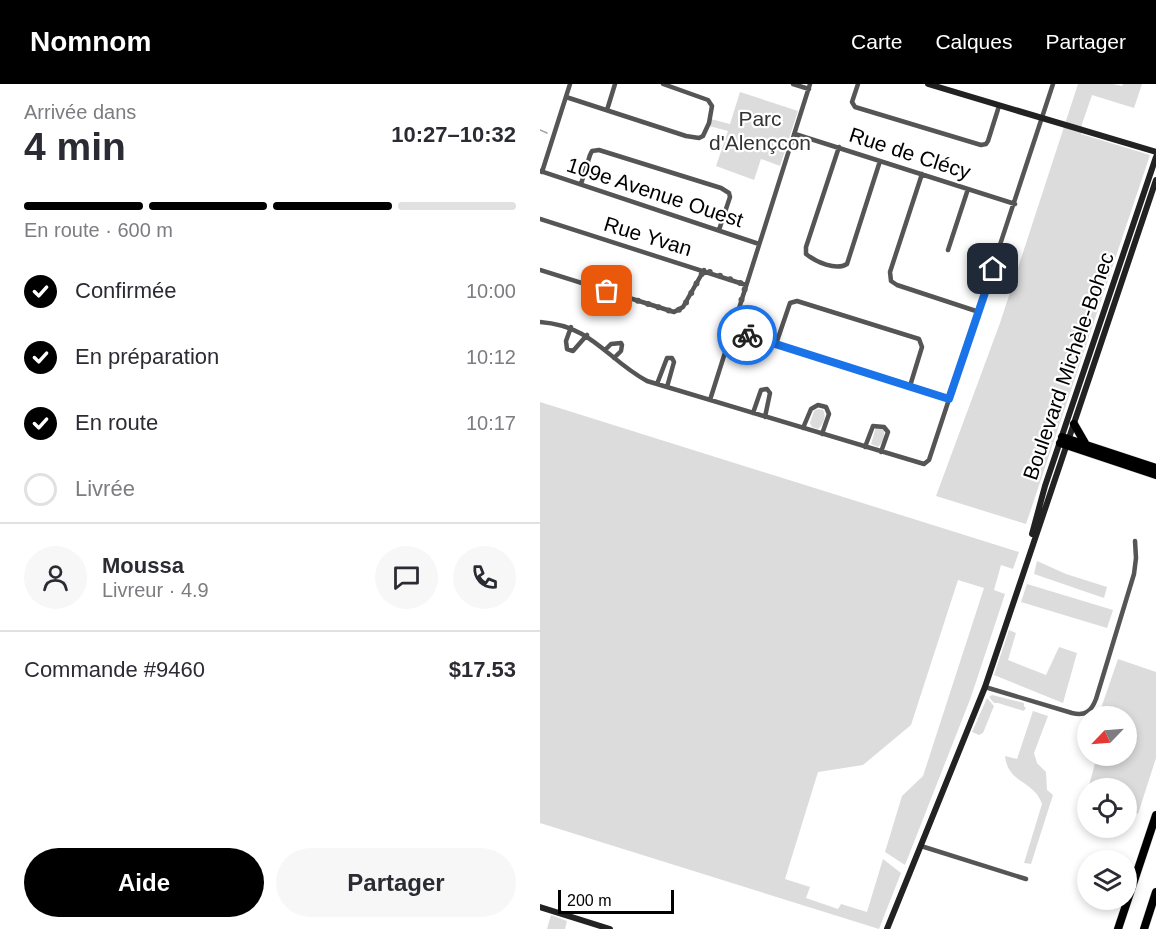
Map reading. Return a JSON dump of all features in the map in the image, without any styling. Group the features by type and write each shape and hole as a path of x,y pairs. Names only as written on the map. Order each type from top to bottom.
{"highway":[{"path":"1074,424 1085,443"},
{"path":"1064,441 1085,443 1156,468"},
{"path":"1064,441 1156,475"},
{"path":"1118,929 1156,815"},
{"path":"1144,929 1156,892"}],"street":[{"path":"541,171 570,84"},
{"path":"607,110 615,84"},
{"path":"566,96 686,136 699,138 703,136 709,123 712,106 708,100 663,84"},
{"path":"710,400 810,86 793,84"},
{"path":"858,84 852,102 855,107 981,145 988,141 999,106"},
{"path":"928,84 1156,152"},
{"path":"540,322 562,324 587,335 628,370 657,384 881,453 924,464 929,460 1053,84"},
{"name":"Rue de Clécy","path":"795,134 1015,204"},
{"path":"838,147 806,247 806,254 825,264 844,267 847,264 880,161"},
{"path":"581,184 590,154 599,150 721,188 729,193 730,197 719,230"},
{"name":"Boulevard Michèle-Bohec","path":"887,929 985,687 1156,157"},
{"name":"109e Avenue Ouest","path":"541,171 759,244"},
{"path":"922,174 890,272 891,281 979,312"},
{"name":"Boulevard Michèle-Bohec","path":"1064,441 1074,424 1156,180"},
{"path":"948,250 968,189"},
{"name":"Rue Yvan","path":"540,219 746,285"},
{"path":"540,270 674,312 683,308 704,270"},
{"path":"776,344 787,309 790,303 797,302 919,339 922,347 910,386"},
{"path":"571,327 566,341 567,348 570,350 573,351 587,335"},
{"path":"732,331 949,399"},
{"path":"605,350 611,344 621,343 621,351 614,358"},
{"path":"657,384 663,364 667,358 672,358 674,362 667,387"},
{"path":"753,413 761,390 767,389 771,393 765,417"},
{"path":"803,428 814,406 826,407 828,414 822,434"},
{"path":"865,447 873,426 884,427 888,432 881,453"},
{"path":"985,687 1072,713 1082,715 1089,712 1096,699 1134,574 1137,558 1135,541"},
{"path":"921,846 1026,879"},
{"path":"540,907 610,929"}],"green space":[{"path":"1078,84 1122,86 1123,84 1142,84 1134,108 1092,95 1081,134 1150,155 1026,524 936,496 1000,323"},
{"name":"Parc d'Alençcon","path":"740,92 798,111 780,166 761,159 754,180 716,166 728,131 709,126 711,119 730,124"},
{"path":"540,402 1019,552 1013,569 1001,565 994,590 1005,594 971,697 905,865 885,852 902,796 923,776 984,588 958,580 911,725 863,765 818,772 785,879 810,887 806,898 838,909 841,904 867,912 883,859 901,873 879,929 540,823"},
{"path":"823,410 825,415 818,429 812,427 810,423 814,411"},
{"path":"876,427 883,428 884,433 883,441 878,447 871,444"},
{"path":"1037,561 1066,574 1107,587 1104,598 1034,574"},
{"path":"1027,584 1113,610 1107,628 1021,602"},
{"path":"1009,630 1016,633 1008,660 1046,675 1059,647 1077,653 1063,703 994,675"},
{"path":"1118,659 1156,672 1156,758 1138,814 1137,778 1091,778 1094,766 1137,766 1137,706 1102,706"},
{"path":"992,695 1024,703 1026,707 1024,711 994,703 989,697"},
{"path":"987,698 994,706 983,733 979,735 972,732"},
{"path":"1033,711 1048,716 1034,753 1037,763 1046,772 1047,790 1053,795 1031,864 1024,863 1042,804 1033,790 1011,772 1005,756 1017,759"},
{"path":"551,915 567,921 565,929 547,929"}],"waterway":[{"path":"540,130 547,133"}],"way so far":[{"path":"607,291 674,312 683,308 704,270 746,285 732,331 747,335"}],"route":[{"path":"747,335 949,399 993,269"}]}
